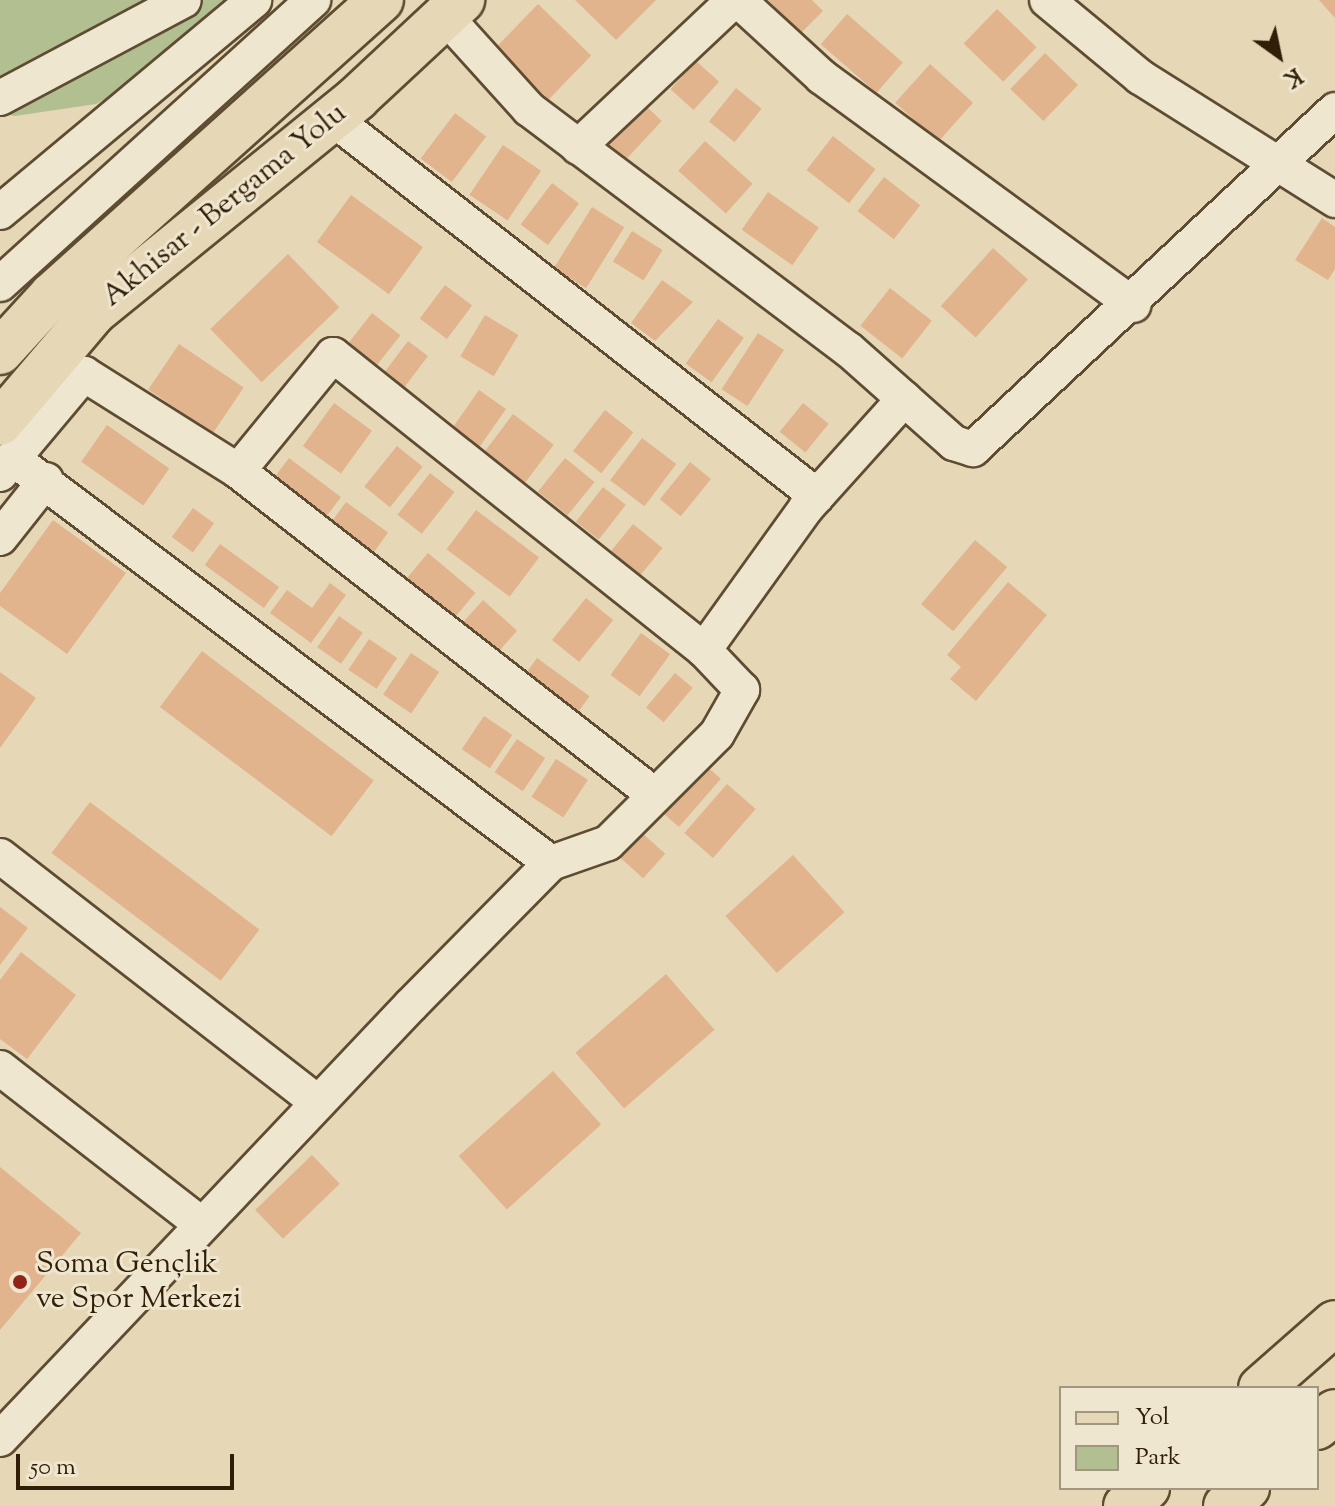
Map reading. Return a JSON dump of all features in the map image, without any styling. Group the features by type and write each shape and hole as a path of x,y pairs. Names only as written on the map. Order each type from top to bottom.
{"main road":[{"name":"Akhisar - Bergama Yolu","path":"0,352 52,295 370,5"},
{"name":"Akhisar - Bergama Yolu","path":"4,452 94,312 332,118 454,8"},
{"path":"1263,1386 1335,1323"},
{"path":"1319,1425 1335,1412"},
{"path":"1126,1506 1145,1490"},
{"path":"1226,1506 1245,1490"}],"street":[{"path":"0,98 184,0"},
{"path":"0,212 254,0"},
{"path":"0,284 313,0"},
{"path":"578,147 736,0 822,77 1134,305"},
{"path":"1065,6 1278,168 1335,200"},
{"path":"454,8 498,79 578,147 761,281 954,443 973,449 1134,305 1335,110"},
{"path":"332,118 817,496"},
{"path":"0,1439 200,1223 551,863 608,843 652,793 717,734 742,690 704,650 333,355 238,471"},
{"path":"551,863 46,480 4,452 84,374 238,471 652,793"},
{"path":"704,650 817,496 904,399"},
{"path":"0,538 46,480"},
{"path":"0,856 317,1102"},
{"path":"0,1068 200,1223"}],"green space":[{"path":"0,0 239,0 157,72 96,104 15,116 0,113"}],"building":[{"path":"575,0 656,0 616,40"},
{"path":"768,0 812,0 823,11 801,33"},
{"path":"1319,0 1335,0 1335,18"},
{"path":"538,4 591,55 542,106 489,55"},
{"path":"997,9 1037,47 1003,82 964,44"},
{"path":"847,14 903,63 877,93 821,44"},
{"path":"1045,53 1078,85 1043,121 1010,89"},
{"path":"696,61 719,82 694,110 671,89"},
{"path":"930,64 973,103 938,141 895,103"},
{"path":"736,88 762,109 735,142 709,121"},
{"path":"634,95 662,121 615,171 587,145"},
{"path":"455,113 486,136 452,182 421,159"},
{"path":"833,136 876,169 849,203 807,170"},
{"path":"705,141 753,184 726,214 678,171"},
{"path":"503,145 541,171 508,220 469,195"},
{"path":"884,177 920,205 894,239 858,211"},
{"path":"552,183 579,203 548,245 521,225"},
{"path":"768,192 819,228 792,265 742,230"},
{"path":"351,195 423,247 389,294 317,242"},
{"path":"592,207 624,227 586,288 554,268"},
{"path":"1322,218 1335,227 1335,269 1328,280 1295,260"},
{"path":"632,231 663,250 643,281 613,262"},
{"path":"993,248 1028,279 976,337 941,306"},
{"path":"288,254 339,307 262,382 210,329"},
{"path":"662,280 693,302 655,341 631,323"},
{"path":"445,285 472,305 447,339 420,319"},
{"path":"890,288 932,321 902,358 860,326"},
{"path":"372,313 400,335 372,371 344,349"},
{"path":"485,315 518,335 494,376 460,356"},
{"path":"718,319 744,338 712,382 686,363"},
{"path":"758,333 784,350 748,406 722,389"},
{"path":"408,341 428,356 400,393 380,378"},
{"path":"179,344 244,388 213,433 148,390"},
{"path":"479,390 506,409 479,447 452,429"},
{"path":"334,403 372,431 341,474 303,446"},
{"path":"803,403 829,424 805,453 780,432"},
{"path":"605,410 633,432 601,473 573,451"},
{"path":"513,414 554,445 525,483 484,452"},
{"path":"107,425 169,469 143,505 81,462"},
{"path":"642,438 676,464 644,506 610,480"},
{"path":"397,446 423,467 390,507 364,486"},
{"path":"289,458 341,497 319,526 267,487"},
{"path":"565,458 595,482 567,515 538,491"},
{"path":"690,462 711,479 681,516 660,499"},
{"path":"430,473 454,492 422,534 397,515"},
{"path":"603,487 626,505 599,540 576,522"},
{"path":"346,502 388,533 367,561 325,530"},
{"path":"193,508 214,523 193,552 172,537"},
{"path":"476,510 539,558 510,597 447,549"},
{"path":"53,520 126,573 67,654 0,606 0,593"},
{"path":"633,524 663,548 639,577 609,554"},
{"path":"975,540 1007,567 953,631 921,604"},
{"path":"220,544 279,587 264,608 205,565"},
{"path":"428,553 475,593 451,622 404,582"},
{"path":"1008,582 1047,615 976,701 950,679 961,667 947,655"},
{"path":"330,583 346,595 311,643 270,613 287,590 312,608"},
{"path":"586,598 613,620 579,662 552,640"},
{"path":"483,600 517,631 493,658 459,627"},
{"path":"339,616 363,633 341,664 317,647"},
{"path":"641,633 670,654 640,696 610,675"},
{"path":"369,639 397,658 376,689 348,670"},
{"path":"202,651 374,780 332,836 160,707"},
{"path":"411,653 439,672 411,713 383,694"},
{"path":"537,658 590,696 572,720 519,682"},
{"path":"0,672 36,698 0,748"},
{"path":"675,673 693,688 664,722 646,707"},
{"path":"484,716 512,735 490,768 462,749"},
{"path":"517,739 545,758 523,791 495,772"},
{"path":"696,757 721,779 679,827 654,805"},
{"path":"556,759 588,780 563,817 531,797"},
{"path":"727,784 756,809 713,858 684,833"},
{"path":"90,802 259,930 221,981 51,853"},
{"path":"631,823 665,854 643,878 609,848"},
{"path":"793,855 845,912 777,973 725,916"},
{"path":"0,907 28,928 0,965"},
{"path":"21,952 76,995 27,1059 0,1039 0,980"},
{"path":"666,974 715,1030 624,1109 575,1053"},
{"path":"553,1071 601,1125 507,1209 459,1156"},
{"path":"312,1155 340,1184 283,1239 255,1210"},
{"name":"Soma Gençlik ve Spor Merkezi","path":"0,1167 81,1233 0,1330"}],"place":[{"name":"Soma Gençlik ve Spor Merkezi","path":"20,1282"}]}
